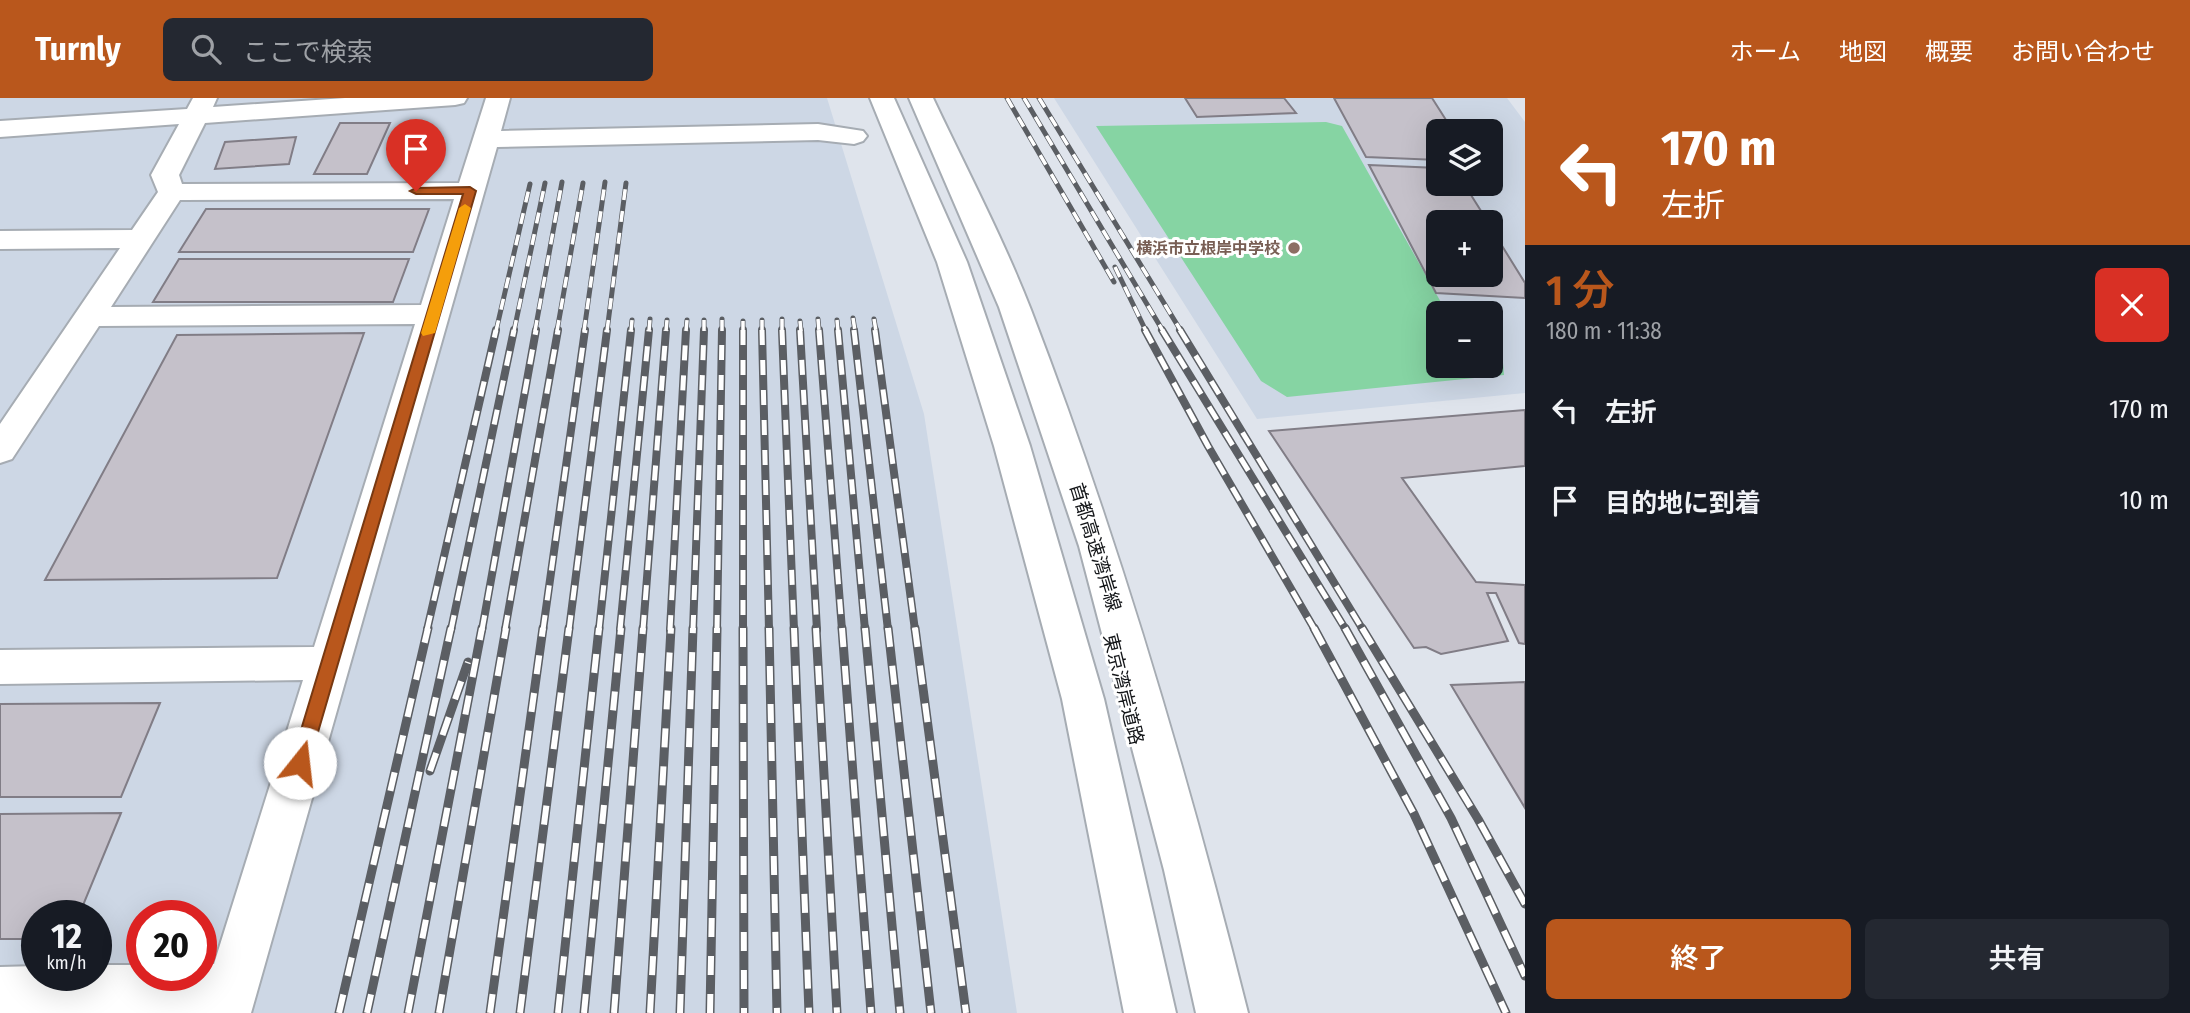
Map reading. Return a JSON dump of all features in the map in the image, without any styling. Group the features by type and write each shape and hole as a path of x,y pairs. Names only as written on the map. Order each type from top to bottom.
{"main road":[{"path":"0,129 202,107 455,98"},
{"path":"0,992 229,1001 498,98"},
{"path":"872,98 931,235 978,379 1045,615 1106,888 1129,1013"},
{"path":"882,98 952,262 1012,446 1083,699 1150,1013"},
{"name":"東京湾岸道路","path":"914,98 1005,308 1064,476 1100,597 1203,1013"},
{"name":"首都高速湾岸線","path":"921,98 1014,307 1098,546 1188,870 1222,1013"},
{"path":"172,192 165,175 202,107"},
{"path":"485,139 818,132 853,136"},
{"path":"172,192 470,191"},
{"path":"0,451 172,192"},
{"path":"0,240 141,239"},
{"path":"89,317 434,314"},
{"path":"0,667 330,663"}],"shaded area":[{"path":"0,98 827,98 924,414 1017,1013 0,1013"},
{"name":"横浜市立根岸中学校","path":"1054,98 1507,98 1525,122 1525,393 1257,419"}],"green space":[{"path":"1326,122 1342,126 1426,276 1426,287 1432,287 1440,301 1426,301 1426,378 1474,378 1287,397 1261,381 1096,126"}],"building":[{"path":"1185,98 1284,98 1296,113 1197,117"},
{"path":"1334,98 1432,98 1445,119 1426,119 1426,160 1366,157"},
{"path":"340,123 390,123 367,174 314,174"},
{"path":"296,137 289,164 215,169 225,142"},
{"path":"1369,165 1426,167 1426,196 1472,196 1480,210 1426,210 1426,274"},
{"path":"206,209 429,209 413,252 179,252"},
{"path":"1503,247 1525,283 1525,298 1436,293 1433,287 1503,287"},
{"path":"179,259 409,259 393,302 153,302"},
{"path":"364,333 277,578 45,580 177,335"},
{"path":"1525,410 1525,466 1402,478 1476,582 1525,585 1525,644 1519,643 1496,593 1487,593 1508,641 1441,654 1426,647 1414,648 1269,431"},
{"path":"1525,682 1525,808 1451,685"},
{"path":"160,703 121,797 0,797 0,704"},
{"path":"121,813 85,900 21,900 21,939 0,939 0,814"}],"railway":[{"path":"1007,98 1114,282"},
{"path":"1024,98 1163,331"},
{"path":"1039,98 1181,331"},
{"path":"535,331 562,182"},
{"path":"584,331 605,182"},
{"path":"514,331 545,183"},
{"path":"557,331 583,183"},
{"path":"607,331 626,183"},
{"path":"496,331 530,184"},
{"path":"1115,267 1146,331"},
{"path":"853,318 855,331"},
{"path":"649,331 650,319"},
{"path":"722,319 722,330"},
{"path":"782,319 782,330"},
{"path":"818,319 819,331"},
{"path":"874,319 876,331"},
{"path":"631,331 632,320"},
{"path":"666,331 667,320"},
{"path":"686,331 687,320"},
{"path":"704,320 704,330"},
{"path":"762,320 762,330"},
{"path":"837,320 838,331"},
{"path":"743,321 743,628"},
{"path":"800,321 801,331"},
{"path":"427,630 496,330"},
{"path":"451,630 514,330"},
{"path":"482,630 536,330"},
{"path":"505,630 558,330"},
{"path":"543,630 585,330"},
{"path":"569,630 607,330"},
{"path":"599,630 631,330"},
{"path":"620,630 649,330"},
{"path":"643,630 666,330"},
{"path":"670,630 686,330"},
{"path":"693,630 704,330"},
{"path":"717,630 722,330"},
{"path":"762,330 769,630"},
{"path":"782,330 794,630"},
{"path":"800,330 817,630"},
{"path":"819,330 842,630"},
{"path":"838,330 865,630"},
{"path":"854,330 888,630"},
{"path":"875,330 915,630"},
{"path":"1145,330 1208,446 1315,630"},
{"path":"1162,330 1346,630"},
{"path":"1180,330 1363,630"},
{"path":"339,1013 428,628"},
{"path":"367,1013 451,628"},
{"path":"408,1013 482,628"},
{"path":"439,1013 506,628"},
{"path":"490,1013 543,628"},
{"path":"520,1013 569,628"},
{"path":"558,1013 599,628"},
{"path":"584,1013 621,628"},
{"path":"614,1013 643,628"},
{"path":"650,1013 671,628"},
{"path":"680,1013 693,628"},
{"path":"710,1013 717,628"},
{"path":"743,628 744,1013"},
{"path":"769,628 777,1013"},
{"path":"794,628 809,1013"},
{"path":"816,628 837,1013"},
{"path":"842,628 871,1013"},
{"path":"865,628 900,1013"},
{"path":"888,628 931,1013"},
{"path":"915,628 966,1013"},
{"path":"1314,628 1414,814 1506,1013"},
{"path":"1345,628 1451,818 1525,976"},
{"path":"1362,628 1478,819 1525,904"},
{"path":"430,771 468,662"}],"slow traffic":[{"path":"428,333 465,208"}],"place":[{"name":"横浜市立根岸中学校","path":"1294,248"}],"route":[{"path":"300,763 470,191 416,191"}]}
